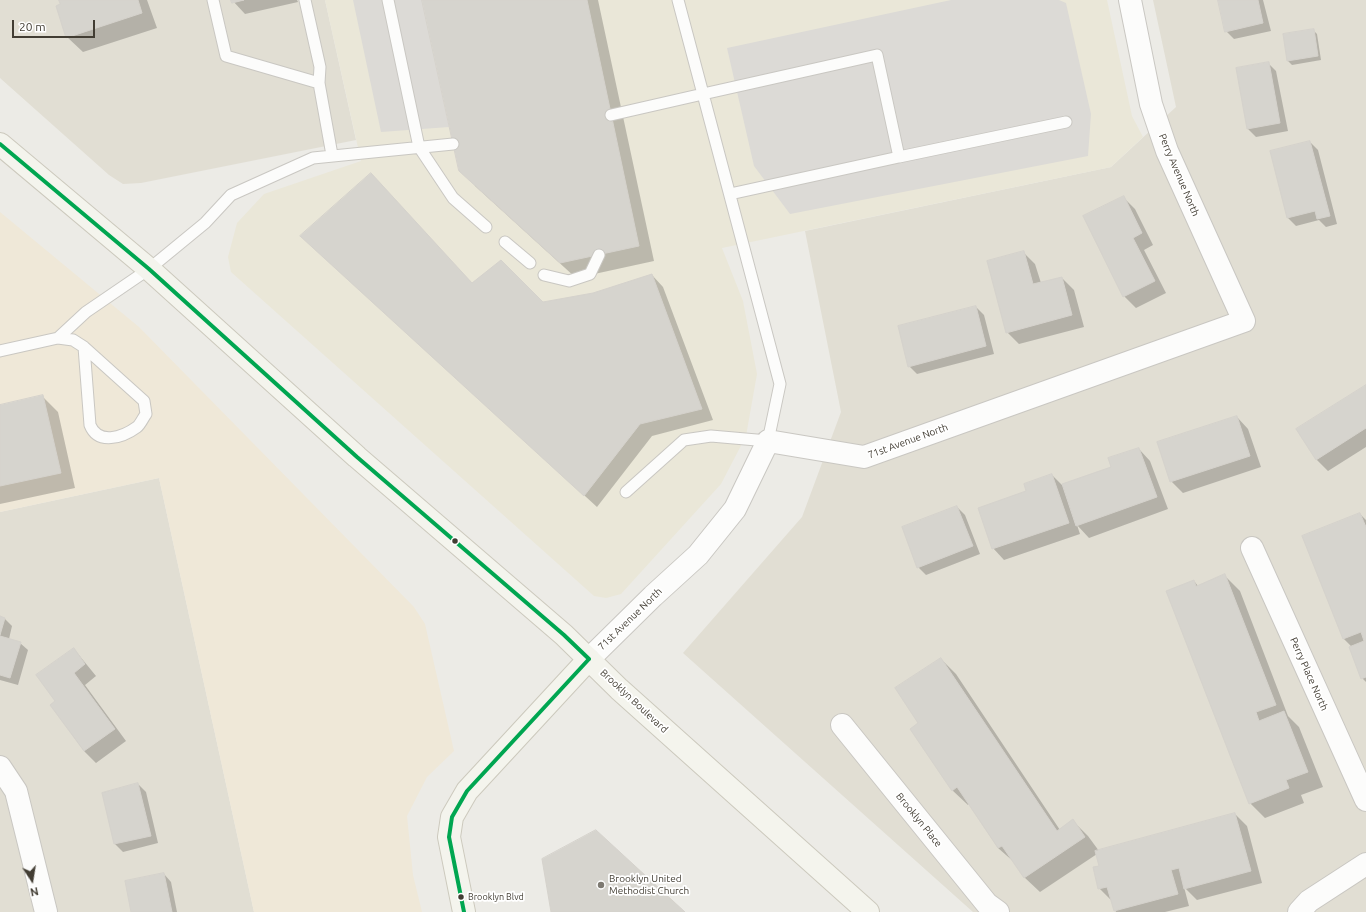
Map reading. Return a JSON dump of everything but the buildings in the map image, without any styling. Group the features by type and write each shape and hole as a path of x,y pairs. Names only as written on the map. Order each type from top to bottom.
{"main road":[{"name":"Brooklyn Boulevard","path":"0,144 149,269 357,457 564,635 619,689 868,912"},
{"path":"464,912 449,837 452,817 467,791 589,659"}],"street":[{"name":"Perry Avenue North","path":"1130,0 1151,104 1167,151 1244,320"},
{"name":"71st Avenue North","path":"589,659 653,596 698,555 735,509 768,441 864,457 1244,320"},
{"name":"Perry Place North","path":"1252,548 1366,800"},
{"name":"Brooklyn Place","path":"842,725 987,904 998,912"},
{"path":"0,768 16,791 46,912"},
{"path":"1299,912 1309,901 1366,864"}],"lane":[{"path":"213,0 226,56 319,83"},
{"path":"305,0 320,67 319,83 332,155"},
{"path":"388,0 419,147 453,198 486,227"},
{"path":"626,492 684,440 711,436 768,441 780,384 678,0"},
{"path":"611,115 877,55 899,157"},
{"path":"730,194 1066,122"},
{"path":"58,338 86,312 149,269 206,223 231,195 313,158 453,144"},
{"path":"505,242 530,263"},
{"path":"544,275 569,281 590,274 599,255"},
{"path":"0,351 58,338 73,340 84,347 144,401 146,414 138,427 121,435 107,438 99,436 93,432 90,425 84,347"}],"shaded area":[{"path":"0,0 325,0 356,140 141,183 123,184 109,175 0,78"},
{"path":"325,0 1107,0 1132,116 1143,137 1111,167 722,248 743,301 757,374 746,436 721,484 621,594 606,598 594,596 231,272 228,257 237,223 264,194 361,161"},
{"path":"353,0 422,0 449,127 381,132"},
{"path":"951,0 1059,0 1066,3 1091,114 1088,156 790,214 754,166 727,48"},
{"path":"1153,0 1366,0 1366,912 973,912 683,653 802,517 841,412 805,231 1111,167 1176,107"},
{"path":"0,212 139,327 414,607 425,624 454,751 427,777 407,816 413,875 422,912 254,912 159,478 0,512"},
{"path":"159,478 254,912 0,912 0,512"}],"transit line":[{"path":"0,144 149,269 357,457 564,635 589,659"},
{"path":"464,912 449,837 452,817 467,791 589,659"}],"place":[{"name":"Brooklyn United Methodist Church","path":"601,885"},
{"name":"Brooklyn Blvd","path":"461,897"}]}
